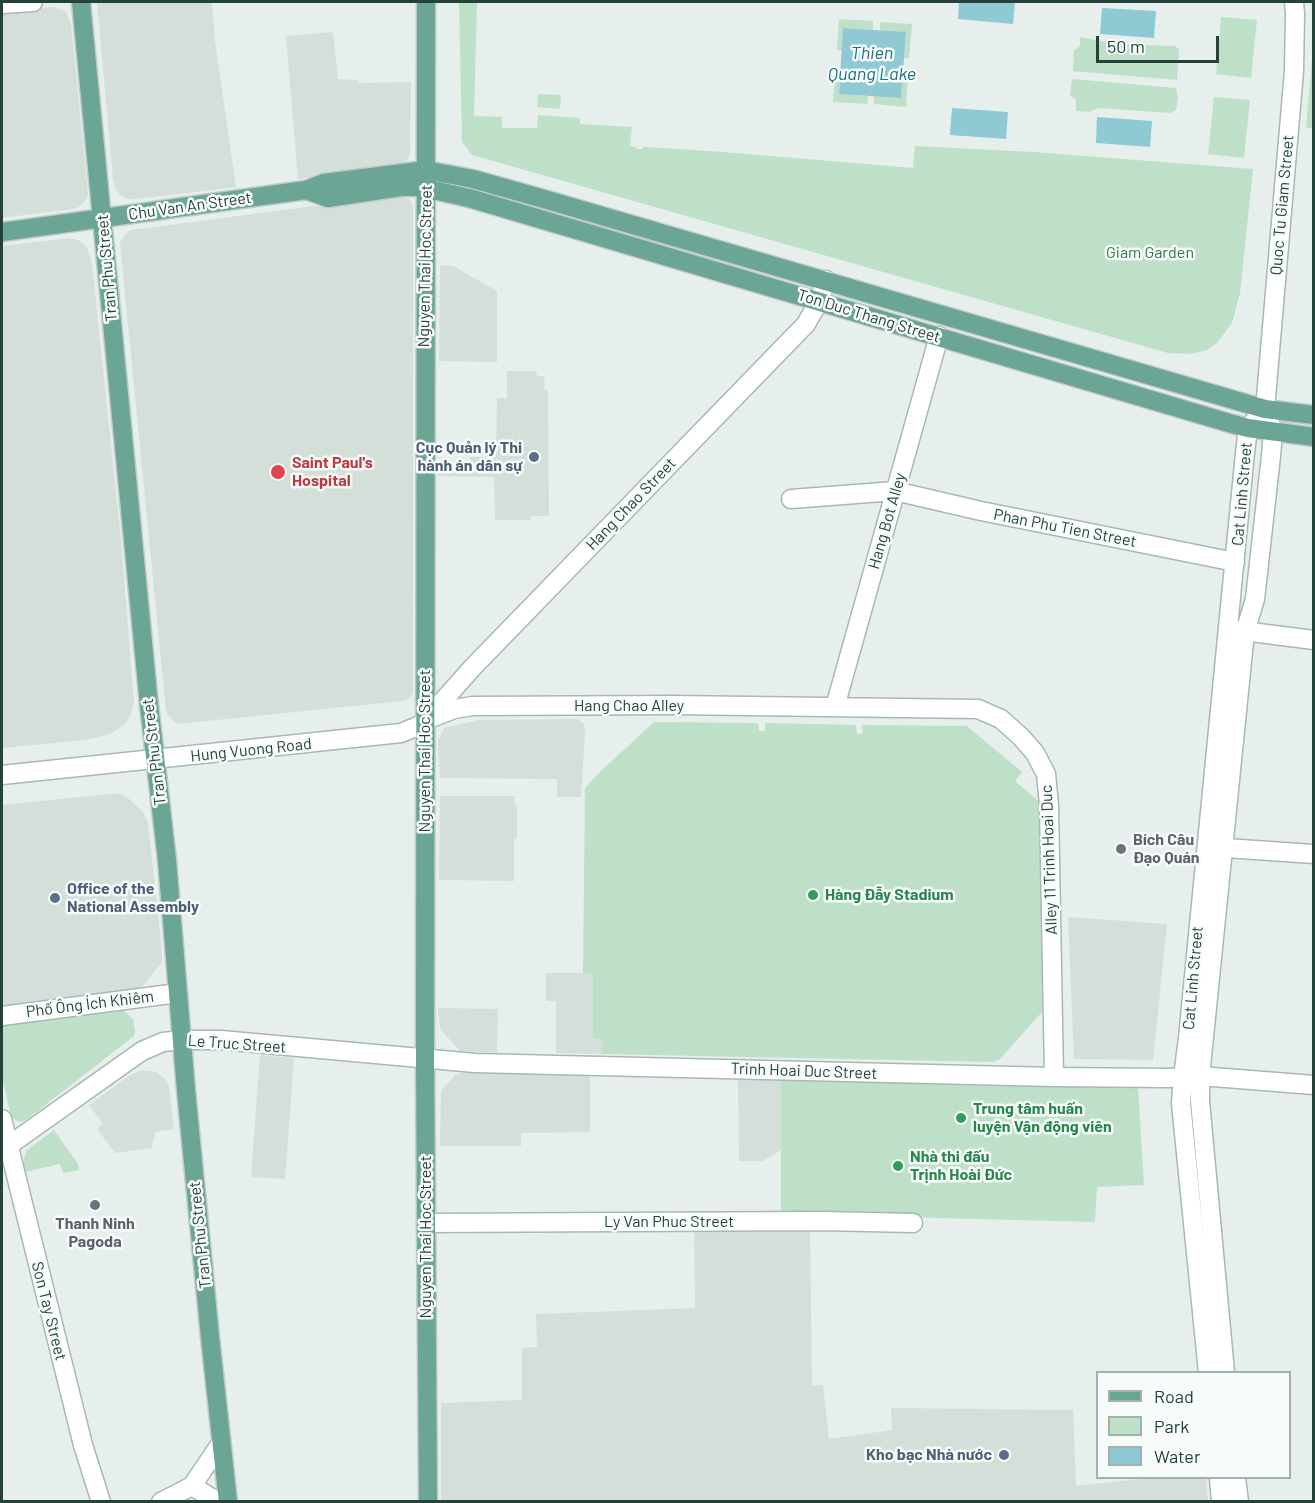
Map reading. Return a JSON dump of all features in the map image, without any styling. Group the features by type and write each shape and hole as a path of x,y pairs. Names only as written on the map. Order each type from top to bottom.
{"main road":[{"name":"Tran Phu Street","path":"81,2 155,760 167,860 228,1502"},
{"name":"Nguyen Thai Hoc Street","path":"426,2 425,1060 428,1502"},
{"name":"Chu Van An Street","path":"2,232 306,190 324,183 426,170"},
{"name":"Ton Duc Thang Street","path":"426,170 473,178 1265,409 1314,415"},
{"name":"Chu Van An Street","path":"306,190 328,198 401,188 426,189"},
{"name":"Ton Duc Thang Street","path":"426,189 469,198 1248,428 1314,437"}],"street":[{"path":"2,4 33,2"},
{"name":"Quoc Tu Giam Street","path":"1265,409 1294,71 1294,2"},
{"name":"Hang Chao Street","path":"425,721 473,667 806,324 819,301 826,280"},
{"name":"Hang Bot Alley","path":"835,706 939,336"},
{"name":"Cat Linh Street","path":"1225,1371 1200,1101 1191,1076 1188,1038 1214,848 1237,631 1235,562 1248,428 1265,409 1273,432 1254,598 1237,631"},
{"name":"Phan Phu Tien Street","path":"791,499 895,490 1010,517 1235,562"},
{"path":"1237,631 1314,640"},
{"name":"Hang Chao Alley","path":"425,721 454,709 473,706 835,706"},
{"name":"Alley 11 Trinh Hoai Duc","path":"835,706 978,709 1001,719 1035,753 1046,774 1049,805 1054,1077"},
{"name":"Hung Vuong Road","path":"2,775 401,733 425,721"},
{"path":"1214,848 1314,854"},
{"name":"Phố Ông Ích Khiêm","path":"2,1016 178,993"},
{"name":"Le Truc Street","path":"8,1146 142,1051 163,1042 221,1040 425,1060"},
{"name":"Trinh Hoai Duc Street","path":"425,1060 1054,1077 1191,1076 1314,1085"},
{"name":"Cat Linh Street","path":"1191,1076 1181,1102 1208,1371"},
{"name":"Son Tay Street","path":"2,1119 83,1445 101,1502"},
{"name":"Ly Van Phuc Street","path":"426,1223 913,1222"},
{"path":"161,1502 192,1486 221,1443"},
{"path":"1219,1479 1221,1502"},
{"path":"1236,1479 1239,1502"},
{"path":"192,1486 218,1502"}],"shaded area":[{"path":"97,2 212,2 215,42 236,187 136,199 128,199 120,195 113,179"},
{"path":"54,7 66,12 71,23 87,199 79,207 73,209 2,218 2,12"},
{"path":"333,32 338,79 358,80 358,83 411,82 409,158 399,166 298,179 286,36"},
{"name":"Saint Paul's Hospital","path":"398,195 411,200 413,207 413,693 407,700 402,701 178,724 170,718 166,711 120,243 131,230"},
{"path":"70,238 80,241 87,247 92,264 121,540 134,703 125,724 103,736 85,740 2,748 2,246"},
{"path":"440,265 453,266 497,291 497,362 439,361"},
{"path":"507,371 536,371 537,376 544,376 545,390 548,390 549,516 531,516 531,520 495,520 494,477 438,476 439,463 470,464 470,457 496,457 497,398 507,398"},
{"path":"578,719 584,724 585,733 581,797 557,797 557,779 440,778 438,741 444,728 479,720"},
{"path":"121,794 128,798 143,812 148,822 162,962 138,989 2,1009 2,805"},
{"path":"440,796 515,796 517,839 514,839 514,881 439,880"},
{"path":"1068,917 1167,924 1153,1060 1074,1059"},
{"path":"546,973 593,973 593,1038 603,1039 602,1054 556,1053 556,1001 546,1001"},
{"path":"438,1008 498,1009 497,1053 460,1051 442,1031"},
{"path":"260,1055 294,1058 285,1179 251,1177"},
{"path":"141,1070 156,1072 166,1080 169,1086 174,1129 155,1132 152,1148 115,1153 97,1129 103,1124 89,1105 127,1077"},
{"path":"461,1073 590,1073 590,1132 521,1133 521,1146 440,1146 441,1091 455,1075"},
{"path":"738,1078 781,1078 781,1150 763,1161 739,1161"},
{"path":"694,1225 810,1225 812,1385 823,1385 829,1439 892,1430 891,1408 1073,1410 1076,1486 1139,1479 1206,1479 1208,1501 441,1501 441,1403 522,1400 522,1348 537,1347 536,1314 695,1308"}],"green space":[{"name":"Giam Garden","path":"459,2 477,2 474,116 502,117 502,128 537,128 538,115 580,118 580,124 632,127 630,146 636,149 647,147 723,152 913,168 915,146 1034,152 1253,169 1240,293 1232,323 1217,343 1207,350 1191,354 1168,353 472,155 462,142"},
{"path":"1221,17 1257,20 1251,78 1216,74"},
{"path":"839,19 873,21 873,30 843,28 842,50 837,50"},
{"path":"880,22 912,24 909,58 904,58 906,33 880,31"},
{"path":"1080,37 1116,44 1175,46 1179,50 1177,80 1073,71 1074,50 1080,46"},
{"path":"1313,48 1313,129 1306,127"},
{"path":"903,73 908,73 906,107 874,104 874,96 901,98"},
{"path":"835,77 840,77 839,94 868,96 867,104 833,102"},
{"path":"1072,79 1176,88 1178,98 1176,110 1170,113 1098,108 1090,112 1076,111 1076,99 1070,96"},
{"path":"538,94 561,95 560,109 537,107"},
{"path":"1214,97 1250,100 1244,158 1208,154"},
{"name":"Hàng Ðẫy Stadium","path":"654,722 758,723 759,731 765,731 765,723 856,725 857,734 863,733 862,725 967,726 1022,772 1015,781 1043,805 1042,1012 999,1060 992,1062 602,1054 603,1039 593,1039 593,973 583,973 585,788"},
{"path":"113,1009 124,1011 133,1019 134,1036 26,1120 20,1122 15,1120 11,1116 2,1077 2,1023"},
{"name":"Trung tâm huấn luyện Vận động viên","path":"781,1078 1138,1086 1144,1185 1097,1187 1095,1222 781,1214"},
{"path":"54,1130 78,1164 79,1170 63,1173 60,1164 25,1172 23,1161 27,1150"}],"water":[{"path":"959,2 1015,2 1013,24 958,19"},
{"path":"1102,8 1156,11 1154,38 1100,34"},
{"name":"Thien Quang Lake","path":"843,28 906,32 901,98 839,94"},
{"path":"952,108 1008,112 1006,139 950,135"},
{"path":"1097,117 1152,121 1150,147 1096,143"}],"place":[{"name":"Cục Quản lý Thi hành án dân sự","path":"534,457"},
{"name":"Saint Paul's Hospital","path":"278,472"},
{"name":"Bích Câu Đạo Quán","path":"1121,849"},
{"name":"Hàng Ðẫy Stadium","path":"813,895"},
{"name":"Office of the National Assembly","path":"55,898"},
{"name":"Trung tâm huấn luyện Vận động viên","path":"961,1118"},
{"name":"Nhà thi đấu Trịnh Hoài Đức","path":"898,1166"},
{"name":"Thanh Ninh Pagoda","path":"95,1205"},
{"name":"Kho bạc Nhà nước","path":"1004,1455"}]}
